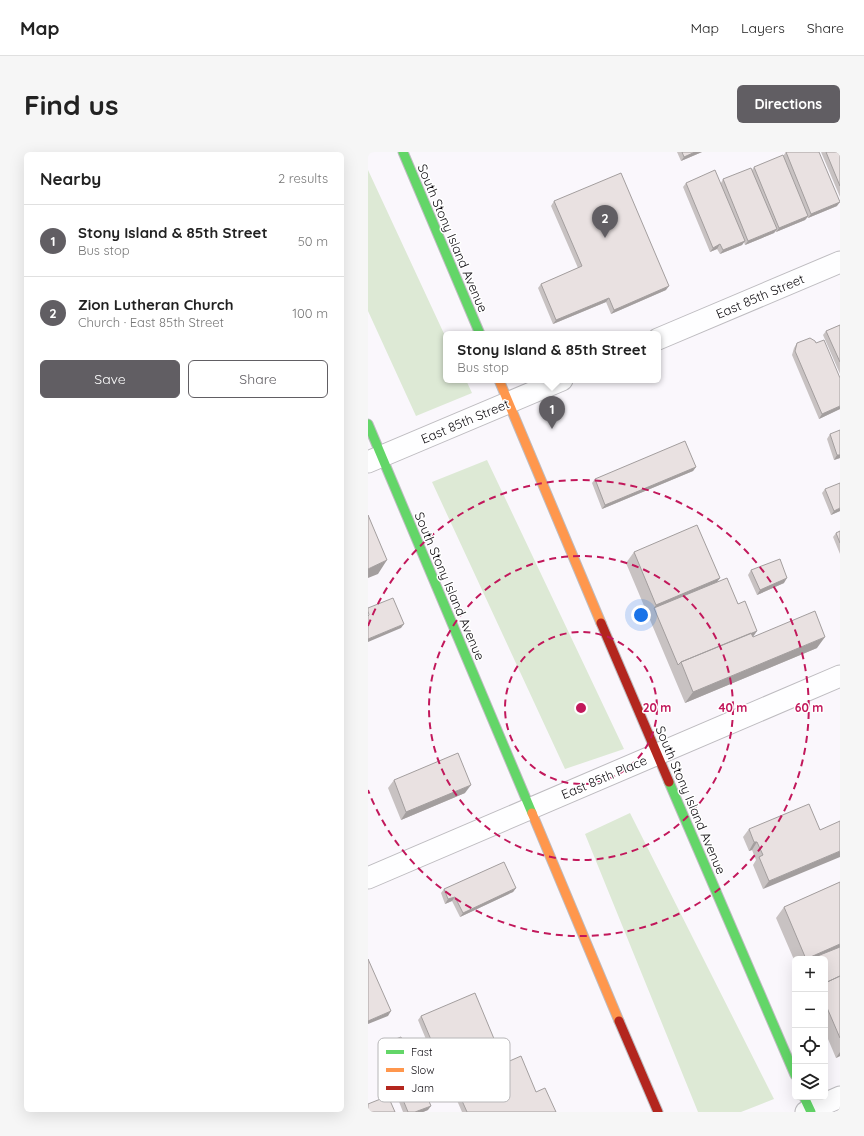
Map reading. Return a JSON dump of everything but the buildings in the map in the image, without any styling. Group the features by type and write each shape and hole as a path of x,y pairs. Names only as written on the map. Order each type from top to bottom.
{"highway":[{"name":"South Stony Island Avenue","path":"403,152 479,331"},
{"name":"South Stony Island Avenue","path":"500,383 657,755 792,1068"},
{"name":"South Stony Island Avenue","path":"368,424 375,459 530,809 658,1112"}],"street":[{"name":"East 85th Street","path":"661,338 840,262"},
{"name":"East 85th Street","path":"375,459 555,383"},
{"name":"East 85th Place","path":"368,878 840,676"},
{"path":"808,1108 840,1097"}],"green space":[{"path":"368,170 443,332 443,383 467,383 472,393 416,416 368,311"},
{"path":"487,460 624,749 565,769 432,482"},
{"path":"630,813 774,1099 741,1112 698,1112 585,834"}],"traffic: fast":[{"path":"403,152 479,331"},
{"path":"368,424 532,813"},
{"path":"669,782 792,1068"},
{"path":"805,1100 811,1112"}],"traffic: slow":[{"path":"500,383 601,623"},
{"path":"532,813 619,1021"}],"traffic: jam":[{"path":"601,623 669,782"},
{"path":"619,1021 658,1112"}],"place":[{"name":"Zion Lutheran Church","path":"605,238"},
{"name":"Stony Island & 85th Street","path":"552,429"}]}
